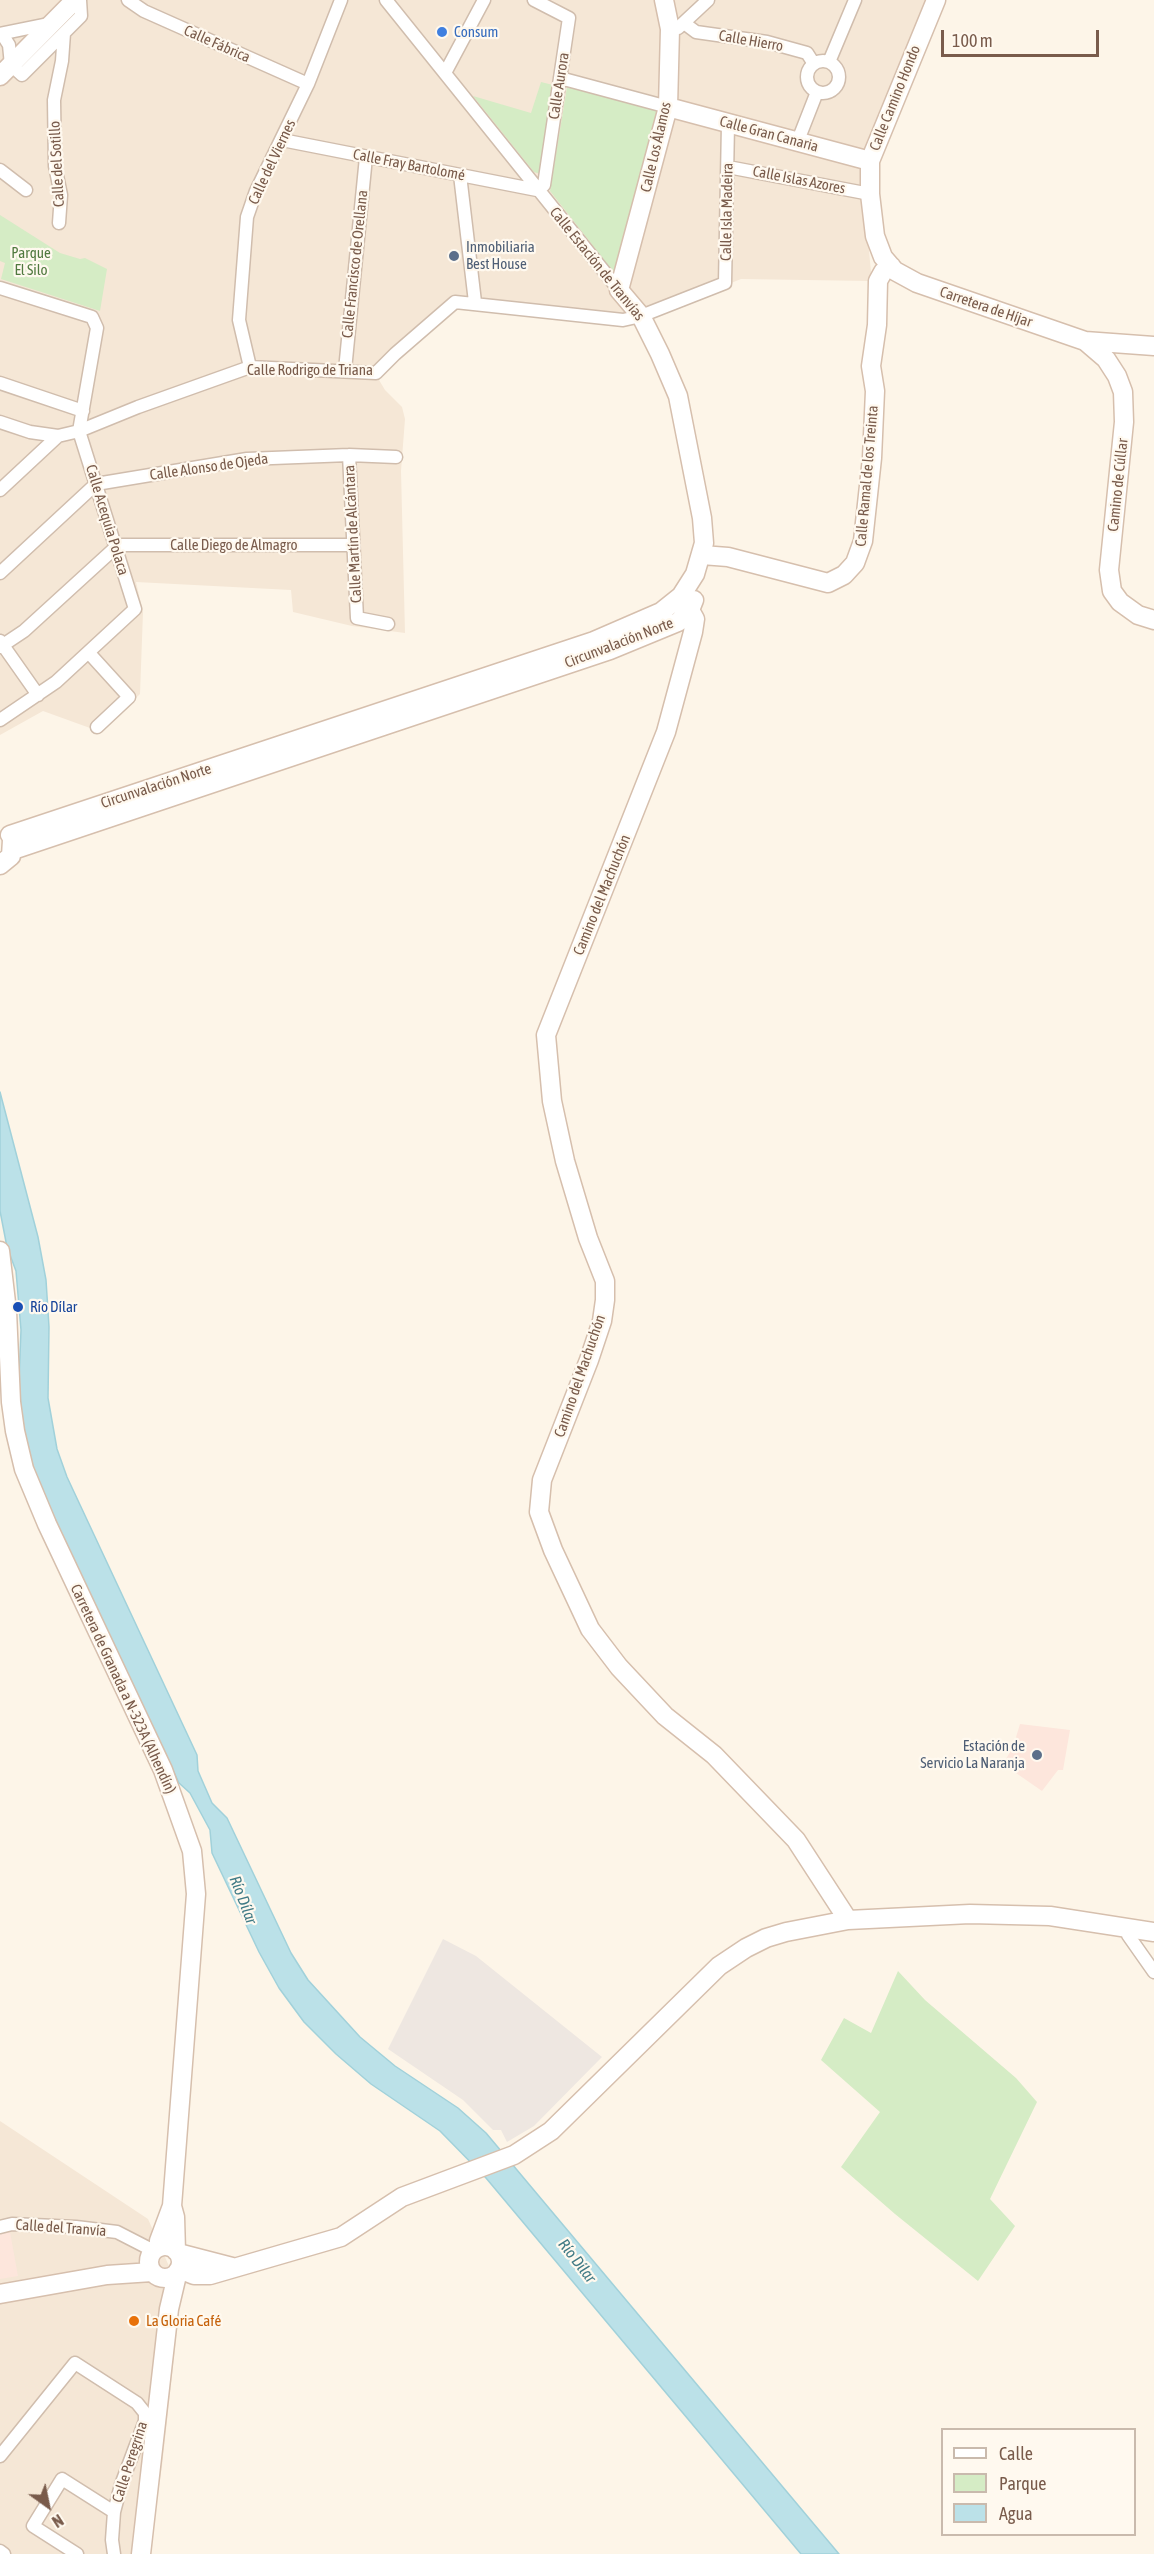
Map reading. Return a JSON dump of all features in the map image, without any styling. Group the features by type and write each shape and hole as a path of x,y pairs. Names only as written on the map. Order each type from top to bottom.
{"street":[{"name":"Calle Fábrica","path":"128,0 144,11 308,84"},
{"name":"Calle del Viernes","path":"249,368 239,320 247,217 256,191 308,84 340,0"},
{"name":"Calle Estación de Tranvías","path":"386,0 537,190 641,316 678,396 702,518 702,555 695,574"},
{"path":"445,73 484,0"},
{"name":"Calle Aurora","path":"534,0 569,18 544,185 537,190"},
{"name":"Calle Los Álamos","path":"619,290 668,107 677,26 664,0"},
{"path":"677,26 708,0"},
{"path":"829,62 855,0"},
{"name":"Calle Camino Hondo","path":"891,266 878,247 870,194 870,161 936,0"},
{"path":"6,71 22,75 59,28 73,1"},
{"name":"Calle Hierro","path":"677,26 696,32 766,42 807,53 814,64"},
{"path":"1,34 59,28"},
{"path":"6,71 29,47 59,28"},
{"name":"Calle del Sotillo","path":"59,28 62,61 54,100 55,166 61,195 59,223"},
{"path":"1,34 14,33 22,37 29,47"},
{"path":"1,34 9,45 6,71"},
{"path":"829,62 839,75 837,86 828,93 817,92 810,86 807,77 814,64 829,62"},
{"path":"560,78 668,107"},
{"path":"797,142 817,92"},
{"name":"Calle Gran Canaria","path":"668,107 870,161"},
{"name":"Calle Isla Madeira","path":"641,316 725,283 728,124"},
{"name":"Calle Fray Bartolomé","path":"282,140 537,190"},
{"name":"Calle Francisco de Orellana","path":"345,370 366,156"},
{"name":"Calle Islas Azores","path":"728,167 870,194"},
{"path":"0,170 26,190"},
{"path":"460,175 475,302"},
{"name":"Carretera de Híjar","path":"891,266 905,278 917,283 1085,341"},
{"name":"Calle Ramal de los Treinta","path":"702,555 728,557 828,583 844,575 855,563 863,541 872,458 875,390 871,366 877,325 878,281 883,272 891,266"},
{"path":"0,288 92,317 97,328 79,431"},
{"name":"Calle Rodrigo de Triana","path":"0,422 30,432 58,436 79,431 138,407 249,368 376,373 394,354 455,302 475,302 623,320 641,316"},
{"path":"1085,341 1154,346"},
{"name":"Camino de Cúllar","path":"1085,341 1106,359 1117,376 1123,392 1124,422 1109,570 1112,591 1120,602 1138,615 1154,620"},
{"path":"0,398 3,384 82,411"},
{"name":"Calle Acequia Polaca","path":"79,431 135,609 89,653"},
{"path":"0,490 58,436"},
{"name":"Calle Alonso de Ojeda","path":"96,484 247,459 349,455 396,457"},
{"name":"Calle Martín de Alcántara","path":"349,455 357,618 388,624"},
{"path":"0,573 96,484"},
{"name":"Calle Diego de Almagro","path":"116,548 122,544 352,545"},
{"path":"38,695 1,644 24,631 116,548"},
{"name":"Circunvalación Norte","path":"8,837 610,650 678,622 690,610 694,602 695,574"},
{"name":"Circunvalación Norte","path":"8,837 594,641 661,612 681,596 695,574"},
{"path":"661,612 682,607 690,610"},
{"name":"Camino del Machuchón","path":"690,610 694,620 693,632 666,732 546,1035 552,1101 563,1151 588,1238 604,1281 605,1300 602,1321 589,1360 542,1480 539,1512 553,1551 590,1629 619,1667 665,1716 714,1755 796,1840 848,1920"},
{"path":"0,720 38,695 89,653 129,697 97,727"},
{"path":"0,865 7,861 8,837"},
{"name":"Carretera de Granada a N-323A (Alhendín)","path":"0,1251 11,1402 24,1469 46,1524 163,1770 192,1851 196,1894 172,2206 159,2241 165,2261 169,2309 141,2554"},
{"path":"169,2309 185,2289 204,2286 236,2268 341,2237 402,2197 514,2155 551,2131 719,1966 766,1938 848,1920 970,1914 1027,1914 1154,1932"},
{"path":"1128,1928 1128,1935 1154,1972"},
{"name":"Calle del Tranvía","path":"0,2227 12,2224 76,2227 117,2232 165,2261"},
{"path":"0,2294 106,2275 187,2257 236,2268"},
{"name":"Calle Peregrina","path":"0,2456 75,2363 142,2407 145,2421 121,2485 114,2512 112,2540 114,2554"},
{"path":"77,2554 33,2526 62,2479 114,2512"},
{"path":"0,2551 4,2554"}],"shaded area":[{"path":"0,0 928,0 863,187 870,281 741,279 651,315 625,317 455,296 373,370 385,390 402,407 405,419 401,471 405,633 352,626 293,612 291,590 136,582 143,612 140,694 101,732 43,711 0,735"},
{"name":"Estación de Servicio La Naranja","path":"1020,1724 1070,1730 1063,1770 1058,1770 1042,1791 1003,1764 1013,1747"},
{"path":"443,1939 476,1956 602,2057 534,2126 507,2142 501,2130 493,2130 463,2100 388,2049"},
{"path":"0,2121 148,2219 181,2293 162,2466 149,2554 0,2554"},
{"path":"10,2232 18,2276 0,2279 0,2233"}],"green space":[{"path":"541,82 553,85 540,174 534,172 473,96 531,113"},
{"path":"567,87 660,111 616,275 550,191"},
{"name":"Parque El Silo","path":"0,215 60,253 80,259 85,258 107,269 100,311 1,279 5,263 0,261"},
{"path":"898,1971 925,2000 1016,2078 1037,2102 990,2199 1015,2226 978,2281 841,2167 880,2112 821,2060 844,2018 871,2033"}],"water":[{"path":"0,1092 38,1237 46,1280 49,1327 48,1398 57,1449 67,1477 197,1755 198,1771 212,1803 227,1818 291,1953 308,1980 360,2037 395,2066 458,2108 486,2133 839,2554 801,2554 486,2178 440,2131 371,2084 336,2054 304,2022 279,1988 259,1952 212,1853 210,1830 190,1793 179,1783 35,1474 26,1444 21,1410 19,1380 21,1330 16,1271 7,1247 0,1211"}],"place":[{"name":"Consum","path":"442,32"},
{"name":"Inmobiliaria Best House","path":"454,256"},
{"name":"Río Dílar","path":"18,1307"},
{"name":"Estación de Servicio La Naranja","path":"1037,1755"},
{"name":"La Gloria Café","path":"134,2321"}]}
